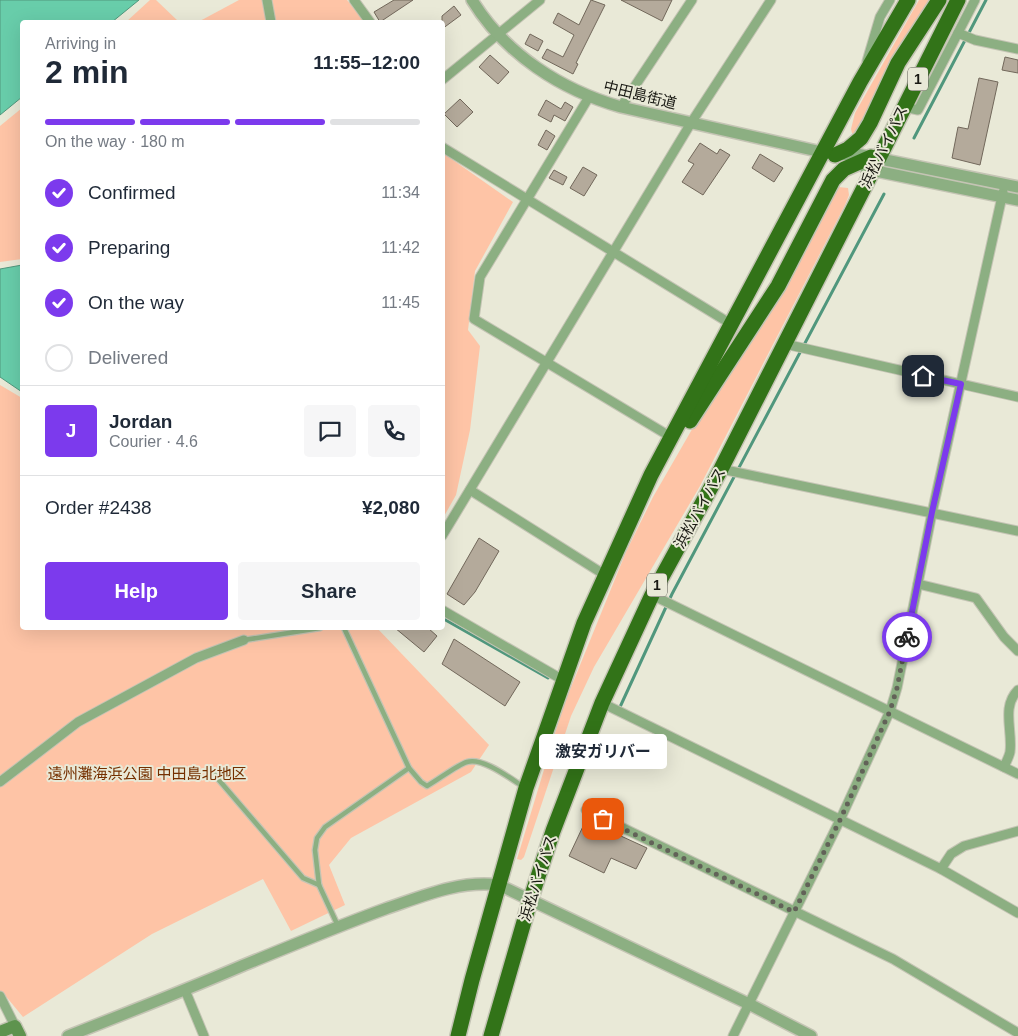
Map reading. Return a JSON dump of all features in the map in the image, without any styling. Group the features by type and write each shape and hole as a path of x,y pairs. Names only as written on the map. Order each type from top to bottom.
{"highway":[{"path":"458,1036 526,788 584,623 651,475 731,324 829,153 860,82 908,0"},
{"path":"829,153 848,149 861,138 898,63 939,0"},
{"name":"浜松バイパス","path":"491,1036 530,901 553,831 602,703 789,346 875,162 958,0"},
{"path":"651,475 680,436 778,286 833,180 844,169 875,162"}],"main road":[{"path":"0,1032 18,1031"}],"street":[{"path":"267,0 271,20"},
{"path":"354,0 369,20"},
{"name":"中田島街道","path":"472,0 499,35 533,66 562,84 589,97 621,107 829,153 856,154 875,162 1018,200"},
{"path":"445,78 540,0"},
{"path":"621,107 692,0"},
{"path":"445,531 691,123 771,0"},
{"path":"860,82 880,18 890,0"},
{"path":"904,107 918,110 975,0"},
{"path":"958,33 975,40 1018,49"},
{"path":"589,97 480,277 474,319 671,437"},
{"path":"445,150 731,324"},
{"name":"中田島街道","path":"829,153 852,166"},
{"name":"中田島街道","path":"875,162 1018,187"},
{"path":"733,1036 840,820 890,711 897,688 932,512 1005,184"},
{"path":"789,346 1018,397"},
{"path":"725,469 1018,531"},
{"path":"470,490 606,575"},
{"path":"918,584 976,598 1004,637 1018,651"},
{"path":"656,597 1018,774"},
{"path":"445,612 563,680"},
{"path":"0,782 78,722 196,658 244,640"},
{"path":"1004,767 1010,754 1009,706 1013,695 1018,690"},
{"path":"602,703 941,869 1018,913"},
{"path":"586,810 893,959 1018,1033"},
{"path":"941,869 951,854 964,846 1018,832"},
{"path":"68,1036 185,990 338,926 415,898 458,886 484,883 499,885 749,1004 811,1036"},
{"path":"185,990 204,1036"},
{"path":"0,996 18,1031"}],"lane":[{"path":"244,640 307,630"},
{"path":"345,630 409,768 421,782 427,786 465,762 474,760 495,769 526,788"},
{"path":"338,926 319,885 315,850 317,838 325,828 409,768"},
{"path":"212,772 303,878 319,885"}],"green space":[{"path":"150,0 156,0 177,20 128,20"},
{"path":"239,0 347,0 363,20 202,20"},
{"path":"919,0 933,0 855,136 851,129 855,113"},
{"path":"20,110 20,259 0,262 0,126"},
{"path":"445,154 513,202 475,271 468,330 480,346 470,430 456,495 445,514"},
{"path":"838,187 848,188 849,195 845,205 700,486 594,667 571,716 524,857 521,860 517,859 563,707 626,552 653,497 717,386 812,237"},
{"name":"遠州灘海浜公園 中田島北地区","path":"0,385 20,397 20,630 379,630 489,745 471,772 351,838 329,865 345,905 291,931 263,879 152,934 23,1017 4,994 0,996"}],"shaded area":[{"path":"0,0 139,0 114,20 20,20 20,99 0,115"},
{"path":"20,265 20,391 0,377 0,269"}],"building":[{"path":"394,0 413,0 383,20 379,20 374,12"},
{"path":"591,0 605,5 576,63 578,64 573,74 542,58 547,49 563,57 574,35 553,23 558,13 579,25"},
{"path":"621,0 672,0 662,21"},
{"path":"454,6 461,15 445,27 445,20 442,20 442,16"},
{"path":"530,34 543,41 538,51 525,44"},
{"path":"490,55 509,72 498,84 479,67"},
{"path":"1005,57 1018,60 1018,73 1002,70"},
{"path":"979,78 998,82 980,165 952,158 958,127 968,129"},
{"path":"460,99 473,112 457,127 445,113"},
{"path":"546,100 561,109 565,102 573,107 565,121 554,115 551,122 538,115"},
{"path":"546,130 555,136 547,150 538,145"},
{"path":"700,143 717,154 720,149 730,155 703,195 682,182 694,164 688,161"},
{"path":"760,154 783,168 774,182 752,168"},
{"path":"583,167 597,175 584,196 570,188"},
{"path":"554,170 567,177 563,185 549,178"},
{"path":"479,538 499,551 475,592 464,605 447,594"},
{"path":"397,630 430,630 437,636 424,652"},
{"path":"454,639 520,682 505,706 442,664"},
{"path":"586,820 647,848 636,869 611,858 604,873 569,856"}],"waterway":[{"path":"914,138 986,0"},
{"path":"620,707 672,594 884,194"},
{"path":"445,620 548,678"}],"way so far":[{"path":"603,819 794,912 840,820 890,711 897,688 907,637"}],"place":[{"name":"激安ガリバー","path":"603,819"}],"route":[{"path":"907,637 932,512 961,384 923,376"}]}
